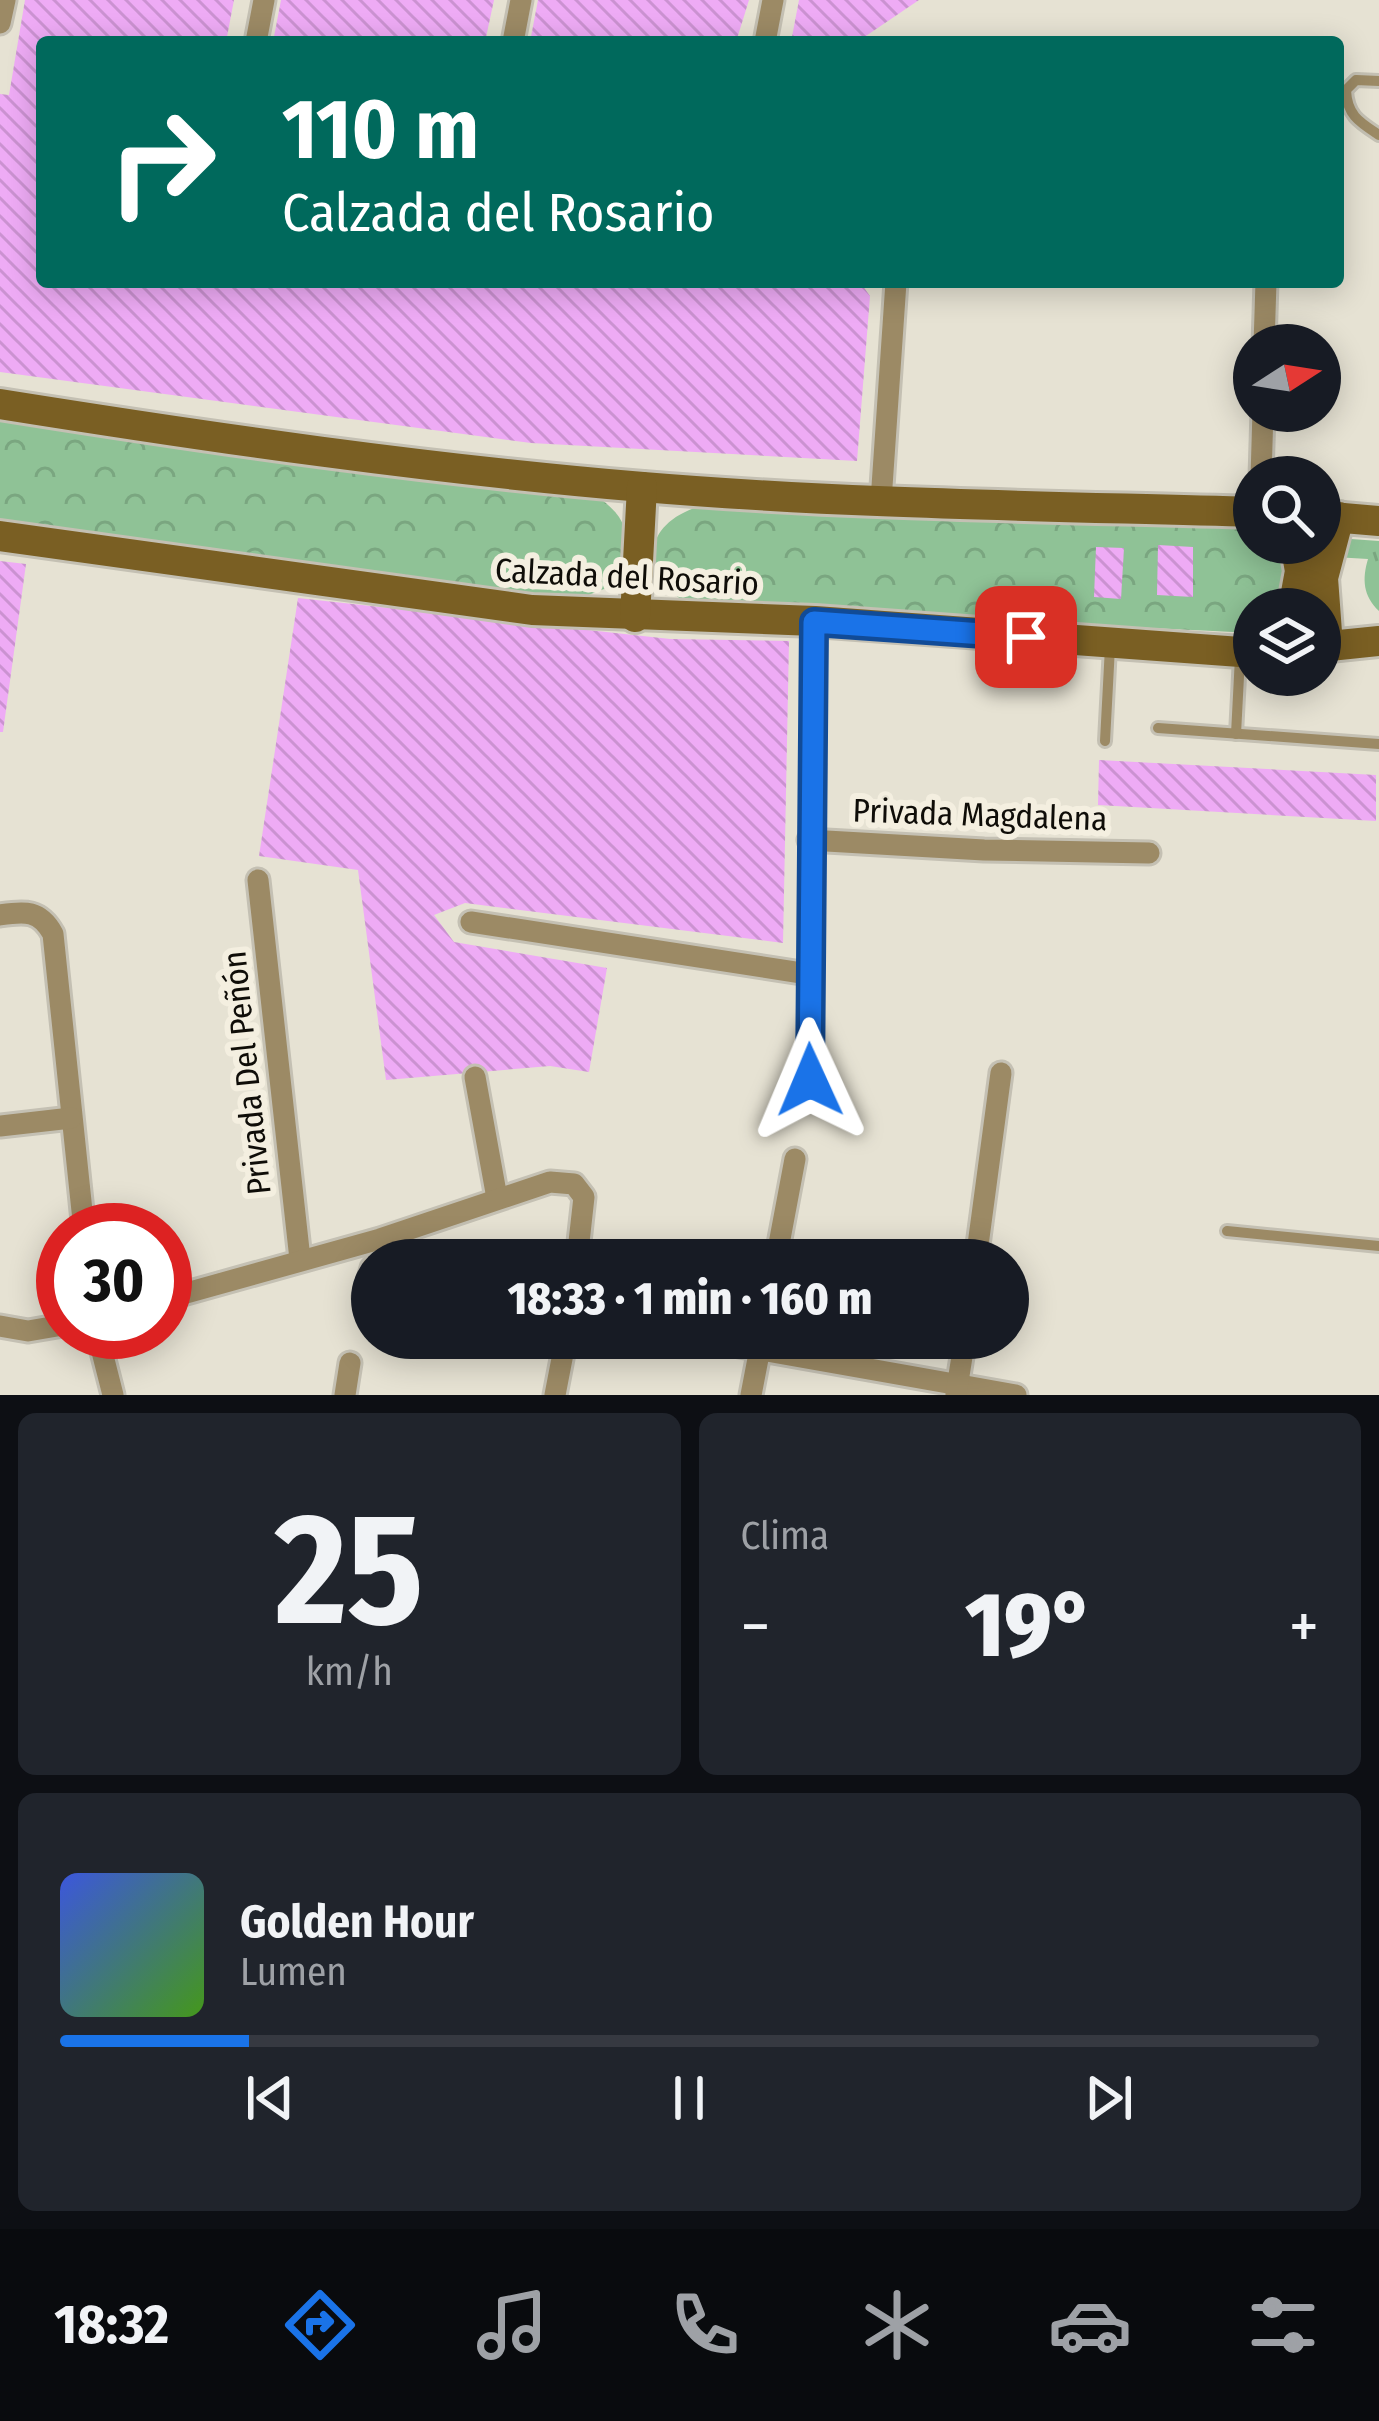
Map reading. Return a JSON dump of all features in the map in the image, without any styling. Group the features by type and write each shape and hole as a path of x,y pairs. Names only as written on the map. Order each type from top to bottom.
{"street":[{"path":"0,23 5,0"},
{"path":"257,36 264,0"},
{"path":"514,36 521,0"},
{"path":"766,36 773,0"},
{"path":"880,501 896,288"},
{"path":"1265,324 1266,288"},
{"path":"0,404 465,469 642,487 880,501 1233,511"},
{"path":"635,617 642,487"},
{"path":"1341,517 1379,521"},
{"name":"Calzada del Rosario","path":"0,536 532,610 814,622 1233,652"},
{"path":"810,1080 814,622"},
{"path":"1341,645 1378,642"},
{"name":"Privada Magdalena","path":"809,840 1149,853"},
{"name":"Privada Del Peñón","path":"257,880 301,1259"},
{"path":"0,915 20,911 44,919 53,934 81,1203"},
{"path":"470,922 808,974"},
{"path":"979,1239 1001,1073"},
{"path":"475,1077 497,1198"},
{"path":"0,1126 71,1118"},
{"path":"780,1239 795,1159"},
{"path":"411,1239 497,1198 550,1182 574,1184 579,1189 584,1205 580,1239"},
{"path":"192,1291 301,1259 351,1257"},
{"path":"0,1326 36,1329"},
{"path":"104,1359 113,1395"},
{"path":"555,1395 562,1359"},
{"path":"751,1395 758,1359"},
{"path":"828,1359 957,1390 1016,1395"},
{"path":"957,1390 962,1359"},
{"path":"345,1395 350,1363"}],"lane":[{"path":"1344,87 1356,80 1379,81"},
{"path":"1344,96 1354,118 1379,135"},
{"path":"1105,741 1110,644"},
{"path":"1236,734 1241,696"},
{"path":"1158,728 1379,744"},
{"path":"1227,1231 1379,1246"}],"green space":[{"path":"0,419 597,496 624,527 625,570 604,589 578,599 0,520"},
{"path":"700,506 1233,524 1233,564 1287,564 1284,588 1233,588 1233,632 691,606 662,580 655,565 657,538 680,514"},
{"path":"1351,539 1379,541 1379,611 1365,587 1368,559 1341,557 1341,550"}],"building":[{"path":"25,0 234,0 227,36 36,36 36,288 864,288 870,296 857,461 531,443 0,372 0,94 9,95"},
{"path":"281,0 494,0 486,36 274,36"},
{"path":"538,0 749,0 738,36 531,36"},
{"path":"799,0 919,0 866,36 792,36"},
{"path":"1158,545 1193,547 1193,597 1157,595"},
{"path":"1096,547 1124,548 1121,599 1094,597"},
{"path":"0,561 26,564 3,732 0,732"},
{"path":"298,598 670,639 789,641 783,943 465,903 434,915 454,942 607,968 589,1072 550,1066 386,1080 358,870 259,856"},
{"path":"1099,760 1376,775 1376,821 1098,805"}],"route":[{"path":"810,1080 814,622 1026,637"}]}
